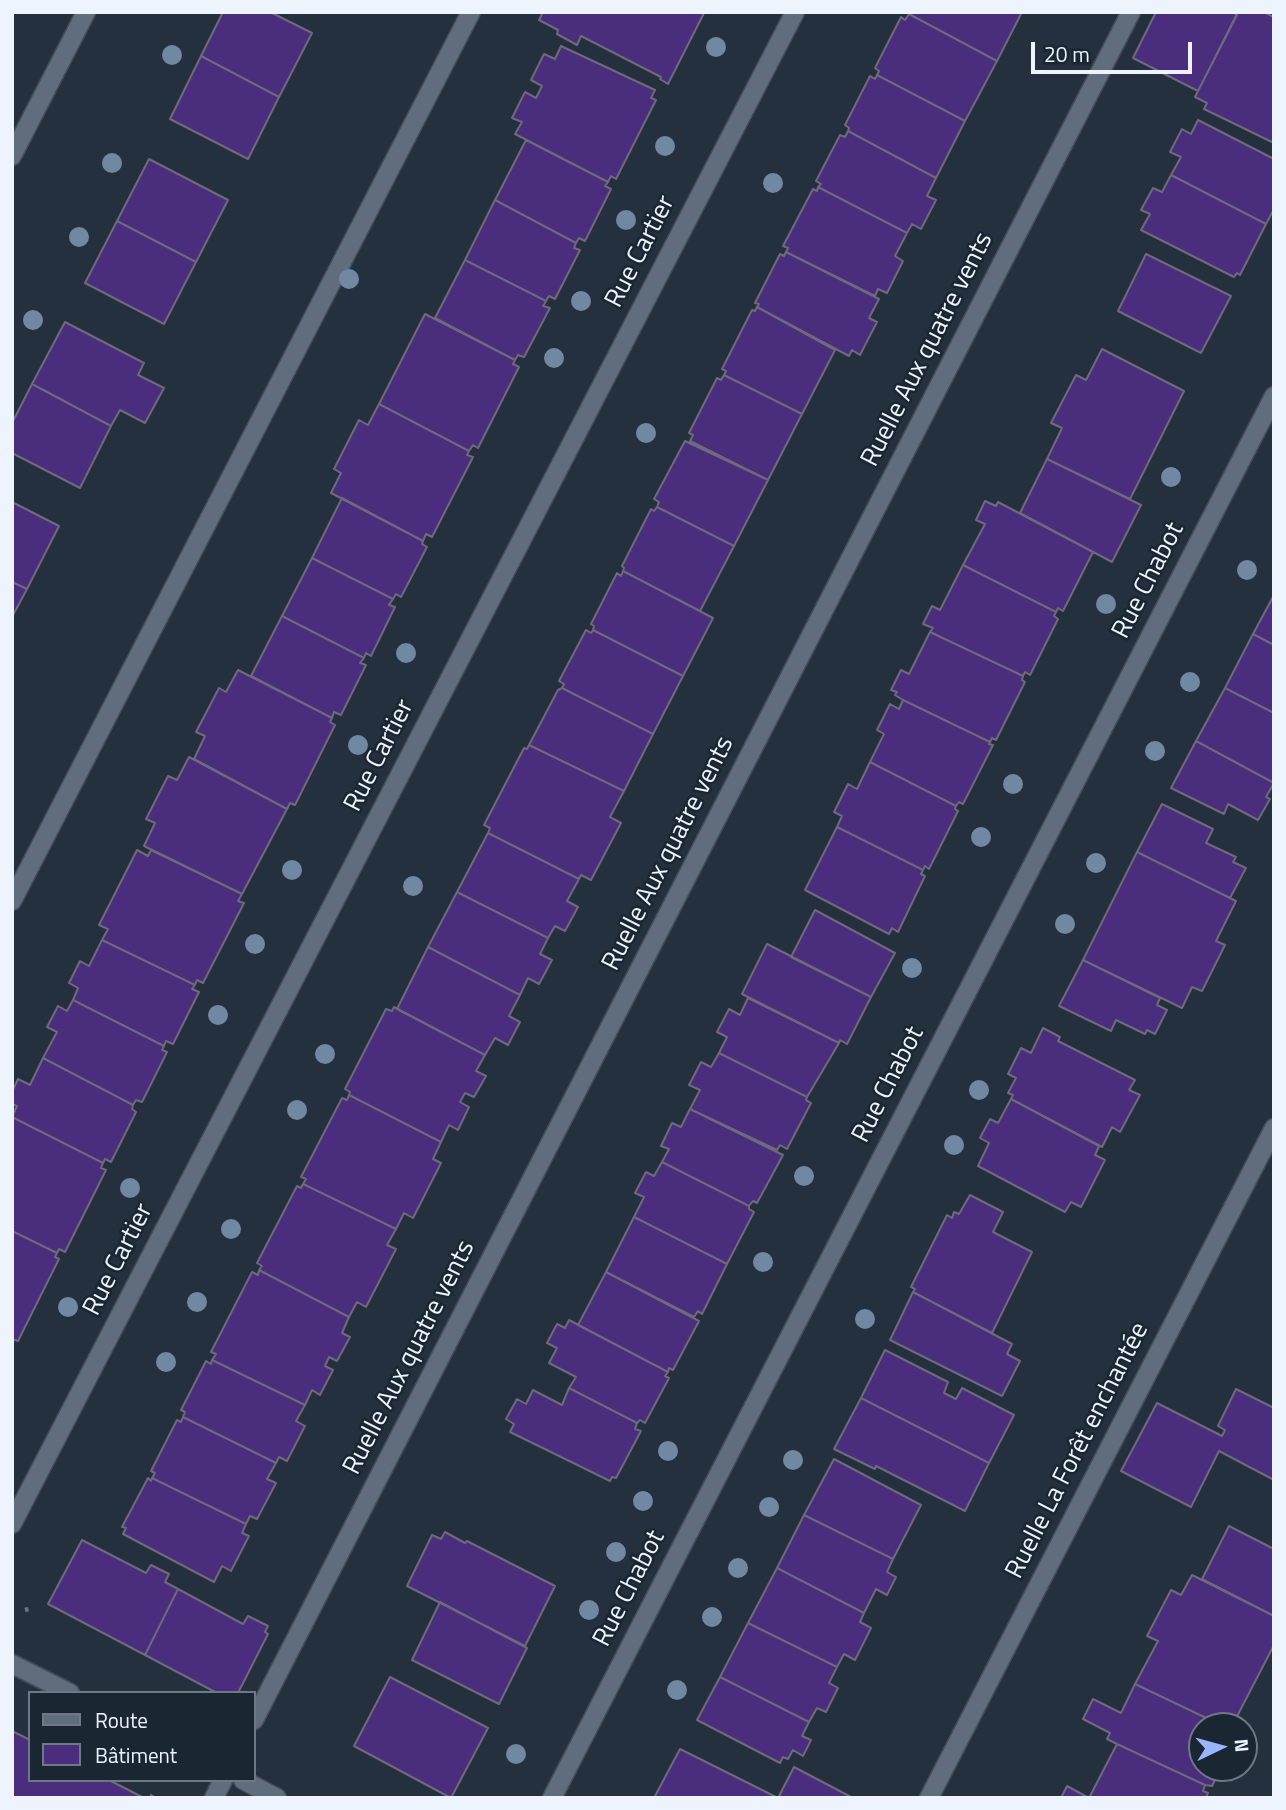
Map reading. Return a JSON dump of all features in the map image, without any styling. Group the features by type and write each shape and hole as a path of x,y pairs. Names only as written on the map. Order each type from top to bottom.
{"street":[{"path":"12,156 86,12"},
{"path":"12,901 471,12"},
{"name":"Rue Cartier","path":"12,1524 794,12"},
{"name":"Ruelle Aux quatre vents","path":"256,1716 1131,12"},
{"name":"Rue Chabot","path":"552,1798 1274,396"},
{"name":"Ruelle La Forêt enchantée","path":"929,1798 1274,1129"},
{"path":"12,1664 66,1691"},
{"path":"214,1798 222,1782"},
{"path":"247,1782 277,1798"}],"building":[{"path":"223,12 270,12 312,33 279,97 201,56"},
{"path":"543,12 704,13 668,84 660,79 661,77 581,36 577,45 557,34 558,30 539,20"},
{"path":"909,12 1022,12 997,61"},
{"path":"1156,12 1232,12 1237,15 1198,91 1133,58"},
{"path":"1238,12 1263,12 1274,17 1274,143 1204,109 1207,103 1195,97"},
{"path":"909,14 997,61 965,121 877,75 879,71 875,68 901,17 905,20"},
{"path":"561,46 655,90 651,98 656,100 616,179 611,176 608,182 515,134 522,122 512,118 525,92 536,98 542,86 531,80 544,54 555,59"},
{"path":"201,56 279,97 248,159 170,119"},
{"path":"877,75 965,121 936,178 848,131 849,128 845,125 870,76 875,79"},
{"path":"1198,120 1274,159 1274,209 1266,224 1171,175 1181,157 1170,152 1182,129 1191,134"},
{"path":"848,131 936,178 927,196 936,200 921,229 912,224 907,233 818,187 821,184 816,181 840,135 845,137"},
{"path":"526,140 608,182 605,186 611,189 585,241 579,238 576,243 495,200"},
{"path":"149,159 228,200 196,262 117,221"},
{"path":"1171,175 1266,224 1240,275 1237,273 1234,277 1141,230 1150,214 1141,210 1153,188 1162,192"},
{"path":"818,187 907,233 895,256 903,261 887,293 878,289 875,296 786,252 788,248 783,246 813,189 817,191"},
{"path":"495,200 576,243 574,248 580,250 555,299 549,296 546,301 465,260"},
{"path":"117,221 196,262 164,324 85,283"},
{"path":"786,252 879,299 869,318 877,322 860,355 852,350 849,356 757,307 759,304 755,303 780,254 784,256"},
{"path":"1146,254 1231,296 1201,353 1118,311"},
{"path":"465,260 546,301 543,306 550,308 524,357 518,355 515,360 435,318"},
{"path":"757,307 835,350 802,414 724,375 726,371 722,369 752,310 755,311"},
{"path":"425,314 515,360 513,364 519,367 478,448 473,445 469,451 379,404"},
{"path":"65,322 144,363 138,375 164,388 145,423 120,410 111,426 32,384"},
{"path":"1102,349 1184,391 1130,499 1047,459 1062,428 1051,423 1076,375 1086,380"},
{"path":"724,375 802,414 768,480 690,441 693,435 689,433 717,378 721,380"},
{"path":"32,384 111,426 80,488 12,453 12,423"},
{"path":"379,404 469,451 467,455 473,457 432,537 426,534 423,541 331,493 341,473 334,469 359,420 368,425"},
{"path":"685,441 768,480 734,546 657,507 659,502 654,499"},
{"path":"1047,459 1141,505 1112,562 1020,513"},
{"path":"342,498 423,541 422,544 427,547 401,597 396,594 393,599 312,558"},
{"path":"985,501 996,506 998,502 1093,552 1063,611 1058,608 1056,612 963,565 985,524 976,520"},
{"path":"12,502 59,526 27,589 12,582"},
{"path":"657,507 734,546 700,611 623,571 622,566 651,509 654,511"},
{"path":"312,558 393,599 389,605 395,607 371,656 366,653 364,658 282,616"},
{"path":"963,565 1056,612 1054,616 1058,619 1030,675 1025,672 1023,676 930,632 933,628 923,624 932,606 940,610"},
{"path":"623,571 713,618 683,676 593,630 594,626 591,624 617,573 621,576"},
{"path":"12,582 27,589 12,617"},
{"path":"1274,595 1274,645 1253,634"},
{"path":"282,616 364,658 360,663 366,665 341,715 334,712 332,718 251,676"},
{"path":"586,630 591,633 593,630 683,676 653,734 562,688 564,684 559,681"},
{"path":"930,632 1023,676 1022,680 1025,682 996,740 992,738 990,742 903,700 895,695 897,692 891,690 901,670 909,674"},
{"path":"1253,634 1274,645 1274,713 1225,688"},
{"path":"238,670 332,718 330,722 335,725 295,805 290,803 287,809 194,759 205,736 196,732 219,688 226,692"},
{"path":"562,688 653,734 624,791 529,745 558,690"},
{"path":"1225,688 1274,713 1274,783 1196,741"},
{"path":"903,700 993,745 963,804 959,802 956,806 870,762 884,734 877,730 890,704 899,709"},
{"path":"1196,741 1274,783 1266,797 1270,799 1258,820 1228,804 1224,814 1171,788"},
{"path":"529,745 624,791 610,817 621,823 591,880 581,875 579,879 488,833 490,828 484,825 524,748 527,749"},
{"path":"189,757 287,809 242,894 144,846 155,823 146,819 168,776 177,780"},
{"path":"870,762 956,806 958,811 929,869 925,866 923,870 837,827 842,816 834,812 848,784 857,789"},
{"path":"1162,804 1213,829 1206,843 1236,857 1233,862 1246,868 1230,898 1137,852"},
{"path":"837,827 923,870 921,874 925,876 898,932 892,928 889,934 805,890"},
{"path":"488,833 579,879 567,901 578,907 565,931 555,926 548,938 457,892"},
{"path":"137,850 148,856 151,850 242,894 238,901 244,903 203,983 197,980 195,985 102,940 108,929 99,925"},
{"path":"1137,852 1236,901 1216,941 1225,945 1202,991 1192,987 1182,1008 1083,960"},
{"path":"457,892 548,938 540,954 552,960 539,984 528,978 520,995 428,947"},
{"path":"815,910 895,953 871,997 791,957"},
{"path":"102,940 195,985 192,989 199,992 173,1044 166,1041 164,1046 73,1000 78,988 69,983 80,961 89,966"},
{"path":"767,944 871,997 847,1044 840,1040 839,1043 742,994"},
{"path":"428,947 520,995 509,1016 520,1022 508,1045 495,1038 485,1055 397,1009"},
{"path":"1083,960 1160,998 1157,1005 1167,1010 1155,1034 1147,1030 1145,1034 1116,1020 1111,1031 1059,1006"},
{"path":"748,998 839,1043 807,1097 719,1053 727,1037 717,1032 729,1009 740,1015"},
{"path":"73,1000 164,1046 162,1050 167,1052 142,1102 136,1100 133,1105 43,1058 57,1032 47,1027 58,1006 67,1011"},
{"path":"394,1007 485,1055 476,1071 486,1076 474,1097 465,1093 460,1102 469,1107 458,1130 449,1125 441,1142 349,1095 350,1092 345,1089 386,1009 392,1011"},
{"path":"1043,1028 1060,1037 1058,1041 1135,1080 1129,1090 1140,1095 1120,1132 1112,1127 1102,1147 1011,1099 1013,1095 1008,1093 1016,1078 1008,1074 1021,1048 1031,1053"},
{"path":"719,1053 807,1097 806,1100 811,1103 787,1149 780,1145 777,1150 690,1109 700,1090 689,1085 701,1062 711,1067"},
{"path":"43,1058 133,1105 132,1109 136,1112 111,1162 105,1159 103,1163 12,1117 17,1106 12,1104 12,1092 18,1079 30,1085"},
{"path":"349,1095 441,1142 433,1159 441,1163 413,1218 404,1213 396,1229 303,1184 306,1179 301,1177 342,1098 347,1100"},
{"path":"1011,1099 1099,1146 1095,1155 1105,1160 1081,1207 1071,1202 1065,1212 978,1166 989,1143 980,1138 990,1119 998,1123"},
{"path":"690,1109 783,1155 757,1203 753,1201 749,1206 662,1162 669,1149 661,1146 672,1123 681,1127"},
{"path":"12,1117 103,1163 101,1168 106,1170 65,1252 59,1249 57,1253 12,1231"},
{"path":"662,1162 749,1206 754,1212 727,1264 634,1217 644,1197 635,1193 646,1172 654,1176"},
{"path":"303,1184 396,1229 387,1245 396,1249 366,1307 357,1302 349,1317 259,1270 262,1266 257,1263 297,1186 301,1188"},
{"path":"970,1195 1003,1212 993,1232 1032,1252 992,1333 913,1292 915,1289 911,1287 947,1215 952,1218 954,1212 959,1214"},
{"path":"634,1217 727,1264 702,1314 698,1311 694,1317 606,1272"},
{"path":"12,1231 57,1253 55,1257 59,1259 18,1341 12,1339"},
{"path":"259,1270 349,1317 342,1333 350,1337 337,1361 329,1357 325,1366 333,1370 320,1395 312,1390 305,1405 212,1360 216,1354 211,1352 252,1272 258,1275"},
{"path":"606,1272 699,1321 673,1370 669,1368 668,1372 578,1325"},
{"path":"913,1292 1012,1344 1007,1354 1020,1361 1002,1396 890,1340"},
{"path":"569,1320 668,1372 665,1376 669,1378 645,1423 640,1420 637,1423 569,1388 576,1377 549,1363 557,1348 547,1343 557,1324 565,1328"},
{"path":"885,1350 948,1382 944,1393 956,1399 962,1388 1014,1415 989,1463 861,1398"},
{"path":"212,1360 305,1405 296,1421 305,1426 287,1461 279,1457 276,1463 183,1417 185,1412 181,1410 206,1361 211,1364"},
{"path":"569,1388 637,1423 635,1429 641,1431 616,1478 612,1477 610,1481 510,1432 514,1424 506,1419 517,1399 526,1404 533,1390 562,1405"},
{"path":"1236,1389 1274,1408 1274,1480 1219,1451 1191,1507 1121,1471 1157,1403 1222,1436 1225,1430 1218,1426"},
{"path":"861,1398 989,1463 965,1511 876,1466 875,1469 834,1449"},
{"path":"183,1417 276,1463 267,1479 276,1483 257,1519 250,1516 246,1524 152,1478 155,1473 151,1471 177,1420 181,1422"},
{"path":"834,1459 921,1505 893,1559 804,1515"},
{"path":"148,1478 246,1524 242,1533 249,1536 231,1571 222,1566 214,1582 123,1534 126,1528 122,1527"},
{"path":"804,1515 893,1559 887,1572 896,1577 887,1595 876,1589 864,1613 777,1568"},
{"path":"1229,1526 1274,1549 1274,1616 1202,1579"},
{"path":"445,1532 555,1586 525,1646 407,1586 432,1535 441,1539"},
{"path":"82,1540 146,1573 151,1565 169,1574 165,1582 178,1589 145,1655 48,1604"},
{"path":"777,1568 864,1613 860,1622 871,1628 855,1660 844,1654 837,1667 748,1623"},
{"path":"1192,1575 1274,1616 1274,1645 1239,1712 1194,1712 1135,1684 1158,1641 1147,1636 1171,1590 1181,1595"},
{"path":"178,1589 243,1624 248,1616 268,1626 265,1632 268,1634 239,1691 213,1691 145,1655"},
{"path":"440,1602 527,1648 499,1704 412,1660"},
{"path":"748,1623 837,1667 829,1683 838,1688 826,1712 817,1708 809,1722 720,1677"},
{"path":"390,1677 488,1728 451,1798 354,1746"},
{"path":"720,1677 809,1722 802,1736 811,1740 803,1756 793,1750 788,1759 783,1757 780,1763 697,1720"},
{"path":"1135,1684 1194,1712 1188,1712 1188,1777 1107,1739 1110,1733 1083,1719 1093,1699 1121,1713"},
{"path":"12,1731 28,1739 28,1782 113,1782 144,1798 12,1798"},
{"path":"1117,1744 1188,1777 1188,1782 1205,1785 1203,1791 1208,1793 1206,1798 1089,1798"},
{"path":"680,1749 778,1798 654,1798"},
{"path":"794,1767 853,1798 778,1798"},
{"path":"1199,1782 1214,1782 1212,1786"},
{"path":"1067,1786 1089,1798 1061,1798"}]}
